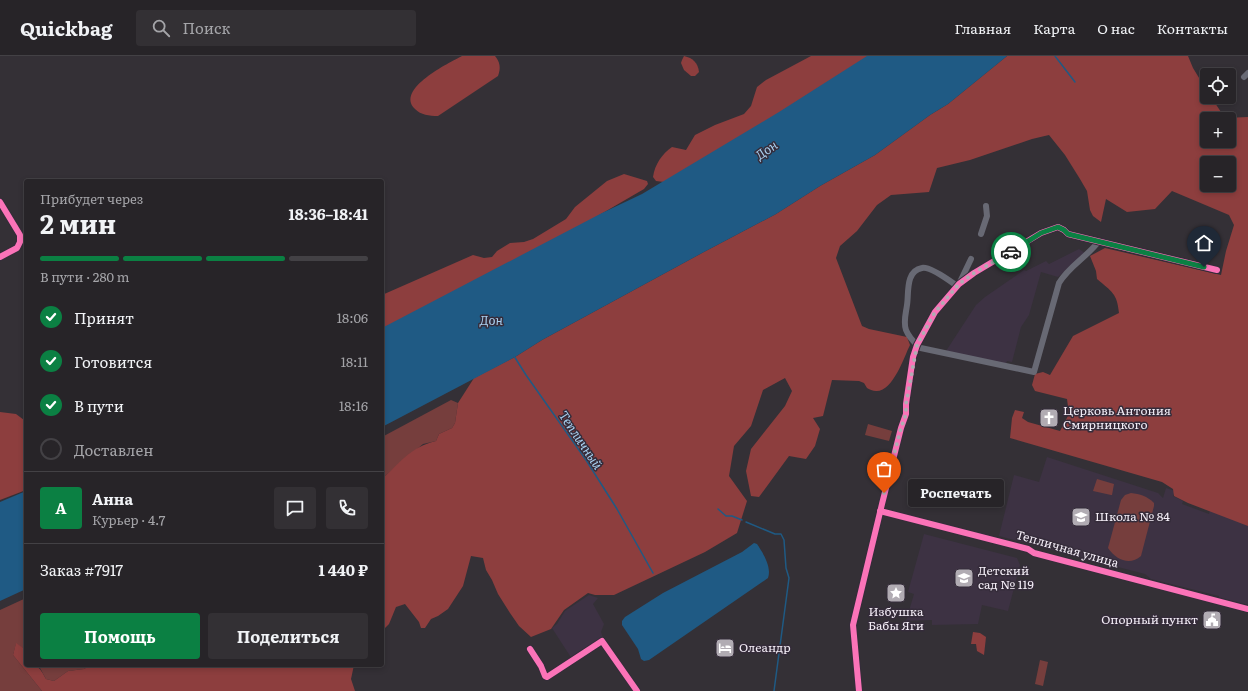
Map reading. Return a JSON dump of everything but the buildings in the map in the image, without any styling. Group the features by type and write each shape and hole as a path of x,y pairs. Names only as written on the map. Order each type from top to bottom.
{"street":[{"path":"0,202 20,235 20,242 17,248 0,257"},
{"path":"981,234 987,216 986,206"},
{"path":"859,691 853,625 880,511 901,428 906,414 906,404 916,346 935,312 958,285 974,273 1041,233 1058,227 1068,234 1217,270"},
{"path":"958,285 930,269 923,267 916,270 911,277 908,287 908,304 905,325 906,331 916,346 1034,372 1059,282 1064,274 1094,248 1099,241"},
{"path":"958,285 971,259"},
{"name":"Тепличная улица","path":"880,511 1028,549 1034,553 1248,609"},
{"path":"530,649 541,666 544,676 547,677 602,641 637,691"}],"shaded area":[{"path":"462,56 495,56 500,65 498,76 438,116 425,115 417,111 411,101 412,93 418,85 446,64"},
{"path":"684,56 690,58 696,64 699,72 695,76 691,76 684,70 681,63"},
{"path":"811,56 869,56 833,82 664,182 656,181 653,177 655,168 662,156 668,150 672,147 686,150 695,135 715,125 744,114 751,106 757,87 766,80"},
{"path":"1007,56 1188,56 1200,80 1200,104 1216,104 1221,112 1200,112 1200,148 1236,148 1236,118 1248,117 1248,526 1188,503 1174,496 1173,489 1162,482 1010,438 1012,418 1015,410 1024,412 1022,418 1028,422 1060,431 1069,414 1067,399 1035,391 1032,385 1035,374 1043,372 1050,375 1073,336 1119,313 1117,301 1113,293 1097,279 1096,271 1090,256 1105,248 1221,275 1226,251 1234,225 1229,215 1172,191 1155,209 1127,212 1106,199 1101,222 1093,216 1090,210 1087,191 1080,179 1065,155 1049,135 1032,139 970,160 937,168 929,192 891,195 877,205 857,231 840,246 836,258 862,326 869,329 907,337 910,345 893,380 882,390 871,390 867,388 864,383 859,381 832,380 823,416 813,418 820,429 815,446 806,459 789,456 759,497 751,496 746,471 751,449 785,406 792,391 785,378 763,390 751,426 734,446 729,476 747,501 737,533 705,552 614,595 595,595 588,593 564,610 551,629 531,637 519,626 498,594 486,570 483,558 471,556 463,586 448,609 431,619 425,628 421,628 419,622 405,604 396,607 389,624 384,629 384,476 413,451 436,441 439,434 452,428 455,423 458,403 474,378 776,214 820,186 875,155 930,115 948,104"},
{"path":"624,174 647,181 648,184 644,189 546,246 384,329 384,294 473,255 484,258 492,257 497,251 510,243 524,242 533,239 566,219 575,207 607,181"},
{"path":"1079,249 1085,253 1058,277 1041,272 1029,315 1021,327 1012,362 1007,361 1006,364 946,351 976,305 985,297 1024,270 1026,271 1046,261 1049,264"},
{"path":"451,400 458,403 455,423 452,428 439,434 436,441 423,444 385,476 384,436"},
{"path":"0,412 16,414 24,420 24,491 0,500"},
{"path":"868,424 892,431 889,441 865,435"},
{"path":"1047,457 1158,493 1163,498 1166,488 1175,491 1173,496 1183,501 1182,504 1209,514 1210,510 1248,511 1248,606 1219,598 1219,596 1151,579 1145,574 999,536 1014,475 1039,482"},
{"path":"1097,479 1114,484 1112,495 1093,491"},
{"path":"987,486 1001,489 998,503 983,499"},
{"path":"1131,493 1146,497 1154,503 1154,506 1141,556 1132,561 1128,561 1115,556 1108,548 1121,500 1125,495"},
{"name":"Детский сад № 119","path":"924,534 1017,558 1020,565 1008,611 982,605 978,624 932,625 932,620 906,621 914,594 908,592"},
{"path":"589,595 598,598 593,604 604,624 601,632 603,638 572,659 552,628 557,624 565,611"},
{"path":"24,599 24,649 16,644 13,655 42,691 0,691 0,610"},
{"path":"973,632 980,633 986,637 984,655 977,651 976,644 971,644"},
{"path":"16,643 24,649 24,667 39,668 46,679 54,681 68,671 84,669 88,667 354,667 351,679 355,691 42,691 13,655"},
{"path":"1040,660 1048,662 1043,686 1035,684"},
{"path":"38,667 88,667 84,669 68,671 54,681 46,679"}],"water":[{"name":"Дон","path":"867,56 1007,56 948,104 930,115 875,155 820,186 776,214 542,340 515,357 384,426 384,327 602,213 642,194 779,112"},
{"path":"24,492 24,590 0,601 0,502"},
{"path":"754,543 757,544 768,565 768,578 649,660 644,661 641,659 638,649 622,625 622,621 625,617 663,593 742,552"}],"waterway":[{"path":"1055,56 1075,82"},
{"name":"Тепличный","path":"514,356 586,460 617,509 653,573"},
{"path":"718,509 726,516 732,516 742,520"},
{"path":"746,522 775,534 781,534 784,540 786,568 789,578 774,691"}],"cycle path":[{"path":"0,202 20,235 20,242 17,248 0,257"},
{"path":"859,691 853,625 901,428 906,414 906,404 913,357 917,345 935,312 959,284 974,273 1041,233 1058,227 1068,234 1217,270"},
{"path":"880,511 1028,549 1034,553 1248,609"},
{"path":"530,649 547,677 602,641 637,691"}],"way so far":[{"path":"884,493 906,414 906,404 917,345 935,312 959,284 974,273 1011,252"}],"place":[{"name":"Церковь Антония Смирницкого","path":"1049,418"},
{"name":"Роспечать","path":"884,493"},
{"name":"Школа № 84","path":"1081,517"},
{"name":"Детский сад № 119","path":"964,578"},
{"name":"Избушка Бабы Яги","path":"896,593"},
{"name":"Опорный пункт","path":"1212,620"},
{"name":"Олеандр","path":"725,648"}],"route":[{"path":"1011,252 1041,233 1058,227 1068,234 1204,267"}]}
